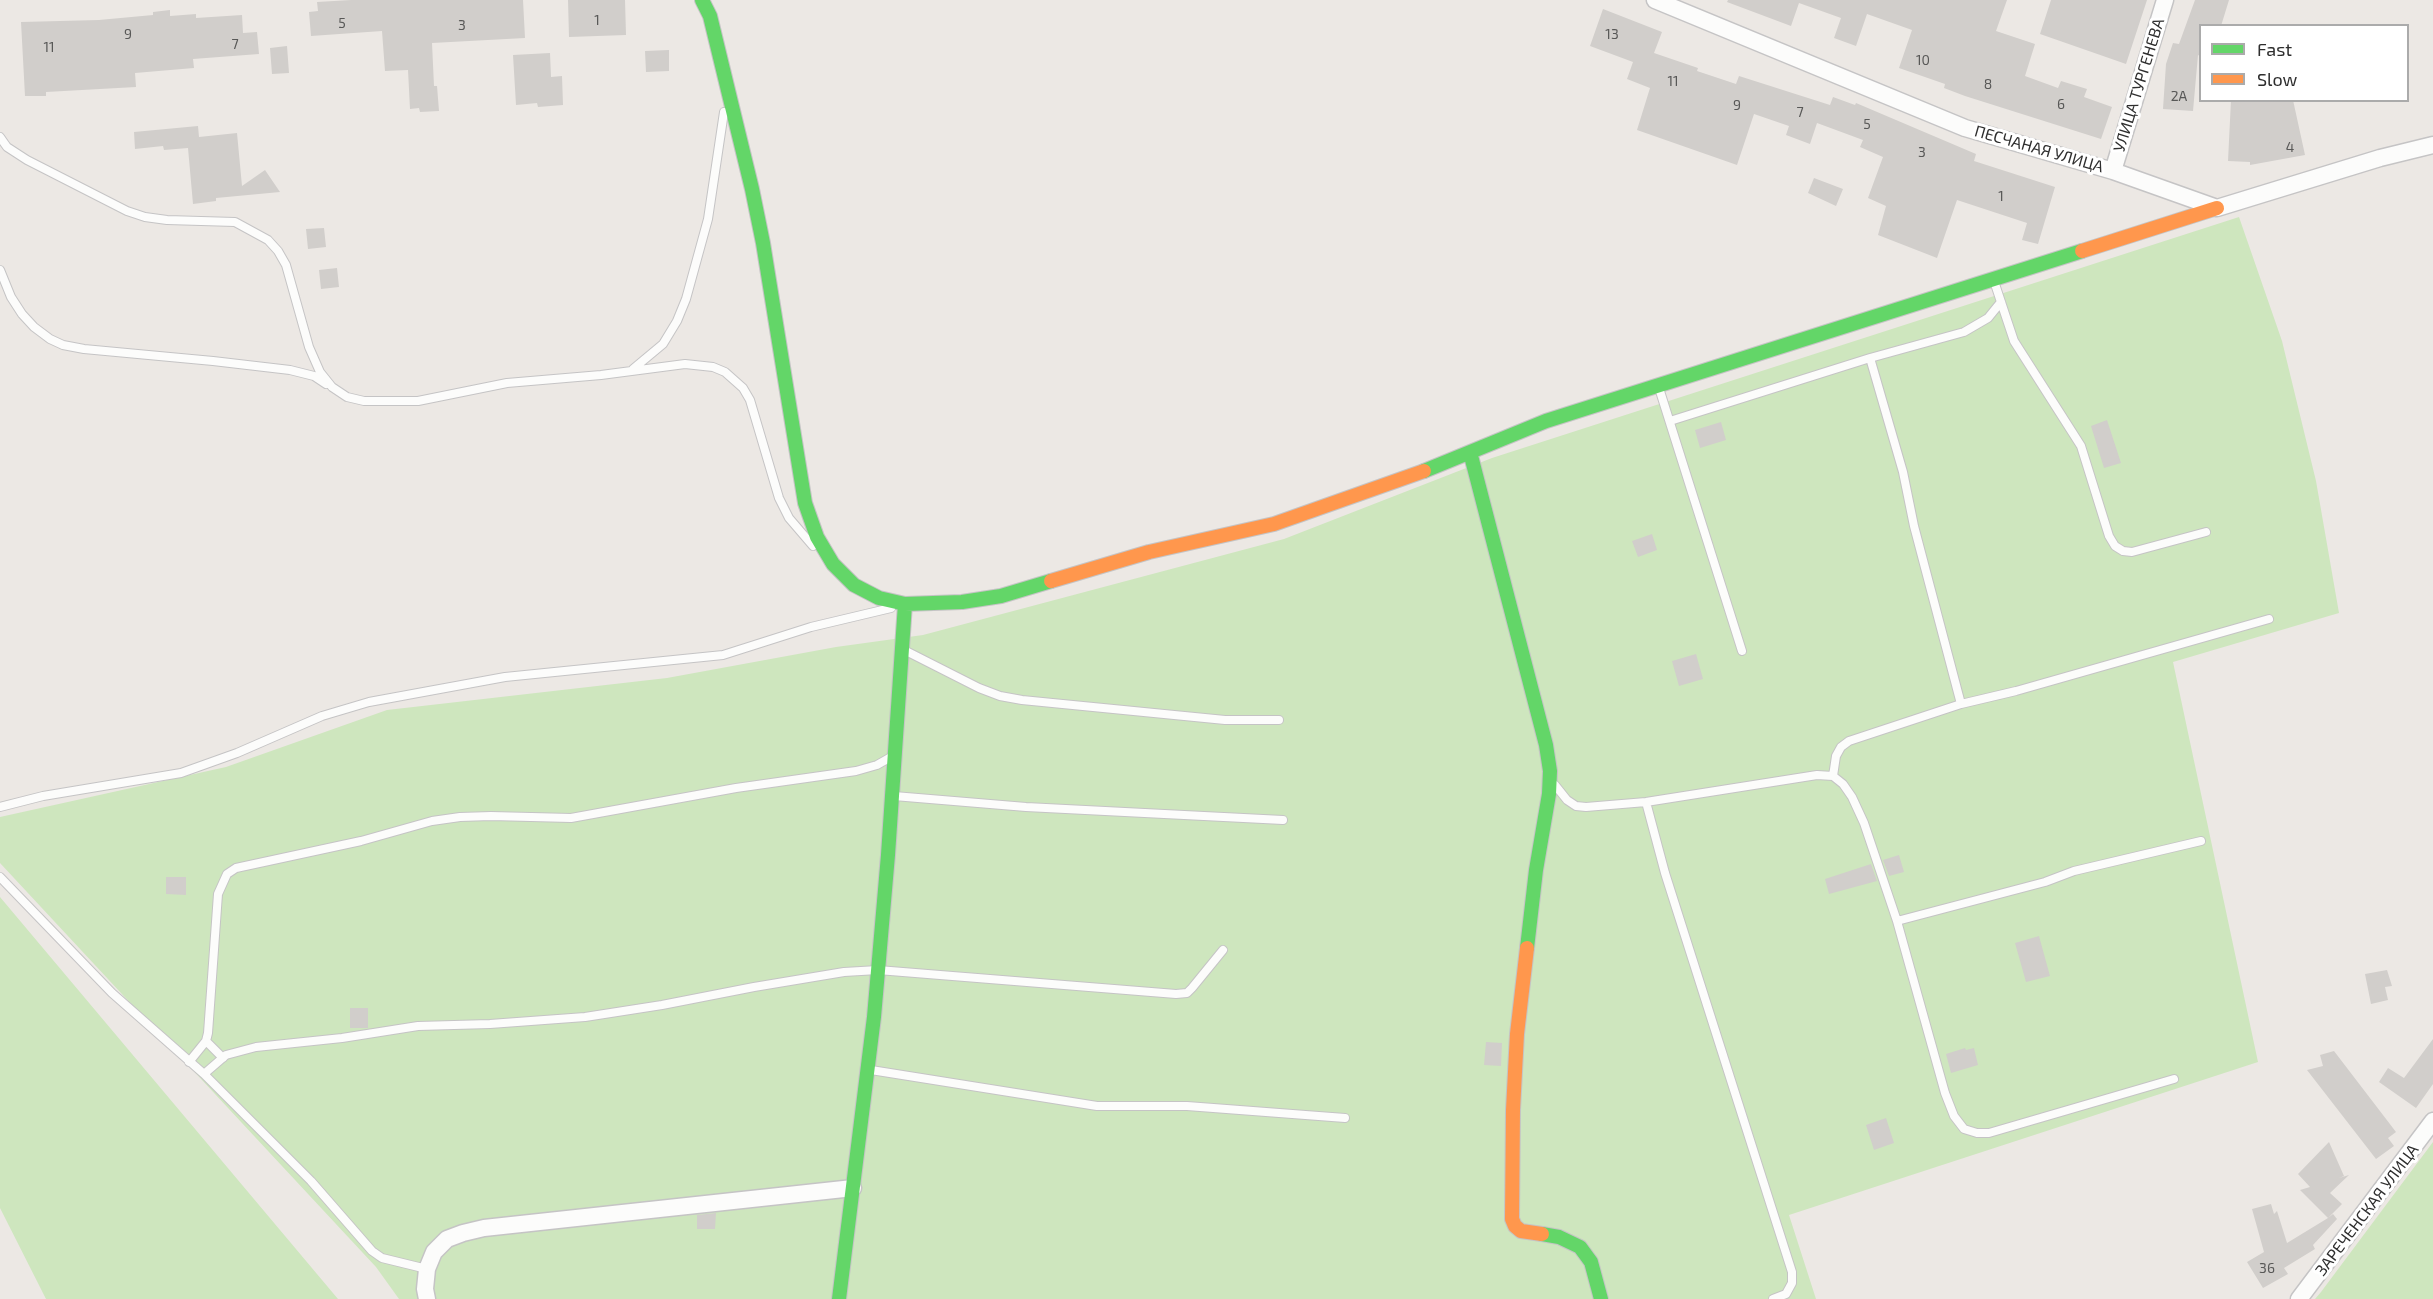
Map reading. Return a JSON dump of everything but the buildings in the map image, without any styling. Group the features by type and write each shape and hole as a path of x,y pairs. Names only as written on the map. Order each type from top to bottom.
{"street":[{"path":"702,0 710,16 752,189 763,243 805,503 817,537 833,564 854,585 879,598 905,604 944,603 1001,596 1149,552 1274,524 1396,482 1546,421 2217,208 2380,158 2433,146"},
{"name":"ПЕСЧАНАЯ УЛИЦА","path":"1654,0 1965,128 2113,171 2217,208"},
{"name":"УЛИЦА ТУРГЕНЕВА","path":"2113,171 2165,0"},
{"path":"1470,452 1546,745 1550,771 1549,794 1536,870 1517,1034 1510,1210 1515,1226 1521,1231 1560,1237 1586,1253 1595,1272 1601,1299"},
{"path":"839,1299 879,970 905,604"},
{"name":"ЗАРЕЧЕНСКАЯ УЛИЦА","path":"2299,1299 2433,1121"},
{"path":"427,1299 425,1289 427,1269 434,1252 447,1239 484,1228 853,1188"}],"lane":[{"path":"630,371 663,344 677,321 686,299 708,219 720,148 726,89"},
{"path":"0,137 7,147 27,159 127,211 145,217 167,220 235,222 268,240 286,265 309,347 320,372 332,387"},
{"path":"0,270 21,314 50,339 63,345 290,370 314,376 347,396 364,401 418,401 507,383 602,375 670,365 697,365 726,372 735,379 750,400 779,498 789,518 802,536 833,564"},
{"path":"1993,278 2014,341 2081,446 2109,536 2115,546 2123,551 2132,552 2206,532"},
{"path":"1670,421 1870,358 1964,332 1988,318 2001,302"},
{"path":"1870,358 1903,472 1914,526 1961,704"},
{"path":"1659,387 1742,651"},
{"path":"0,807 43,796 181,773 237,753 322,716 369,702 505,677 723,655 811,627 878,613 905,604"},
{"path":"1833,776 1836,756 1840,747 1848,741 1961,704 2016,691 2269,619"},
{"path":"902,649 979,688 1000,696 1225,720 1279,720"},
{"path":"189,1062 206,1041 218,894 227,874 236,868 362,841 432,821 491,816 580,817 726,789 856,771 877,765 895,753"},
{"path":"1550,771 1559,793 1576,806 1646,802 1807,776 1833,776 1843,784 1864,822 1897,921 1945,1093 1954,1116 1964,1129 1977,1133 1989,1133 2174,1079"},
{"path":"893,796 1026,807 1283,820"},
{"path":"1646,802 1665,873 1792,1272 1792,1283 1786,1294 1773,1299"},
{"path":"1897,921 2046,882 2074,871 2201,841"},
{"path":"0,877 112,993 204,1074 311,1181 372,1251 382,1258 427,1269"},
{"path":"204,1074 223,1058 239,1050 418,1026 490,1024 585,1017 808,977 879,970 1186,993 1223,950"},
{"path":"206,1041 223,1058"},
{"path":"867,1070 1097,1106 1187,1106 1345,1118"}],"green space":[{"path":"2239,217 2282,341 2316,481 2339,613 2173,662 2258,1062 1789,1215 1816,1299 399,1299 376,1267 0,863 0,817 226,767 387,710 667,678 836,647 923,635 1284,539 1492,458"},
{"path":"0,897 338,1299 46,1299 0,1208"},
{"path":"2433,1142 2433,1299 2315,1299 2321,1292"}],"traffic: fast":[{"path":"702,0 710,16 752,189 763,243 805,503 817,537 833,564 854,585 879,598 905,604 962,602 1001,596 1051,581"},
{"path":"1424,471 1546,421 2082,251"},
{"path":"1470,452 1546,745 1550,771 1549,794 1536,870 1527,948"},
{"path":"839,1299 874,1017 888,855 905,604"},
{"path":"1542,1234 1559,1237 1580,1247 1591,1262 1601,1299"}],"traffic: slow":[{"path":"2082,251 2217,208"},
{"path":"1051,581 1149,552 1274,524 1424,471"},
{"path":"1527,948 1517,1034 1513,1110 1512,1219 1521,1231 1542,1234"}]}
